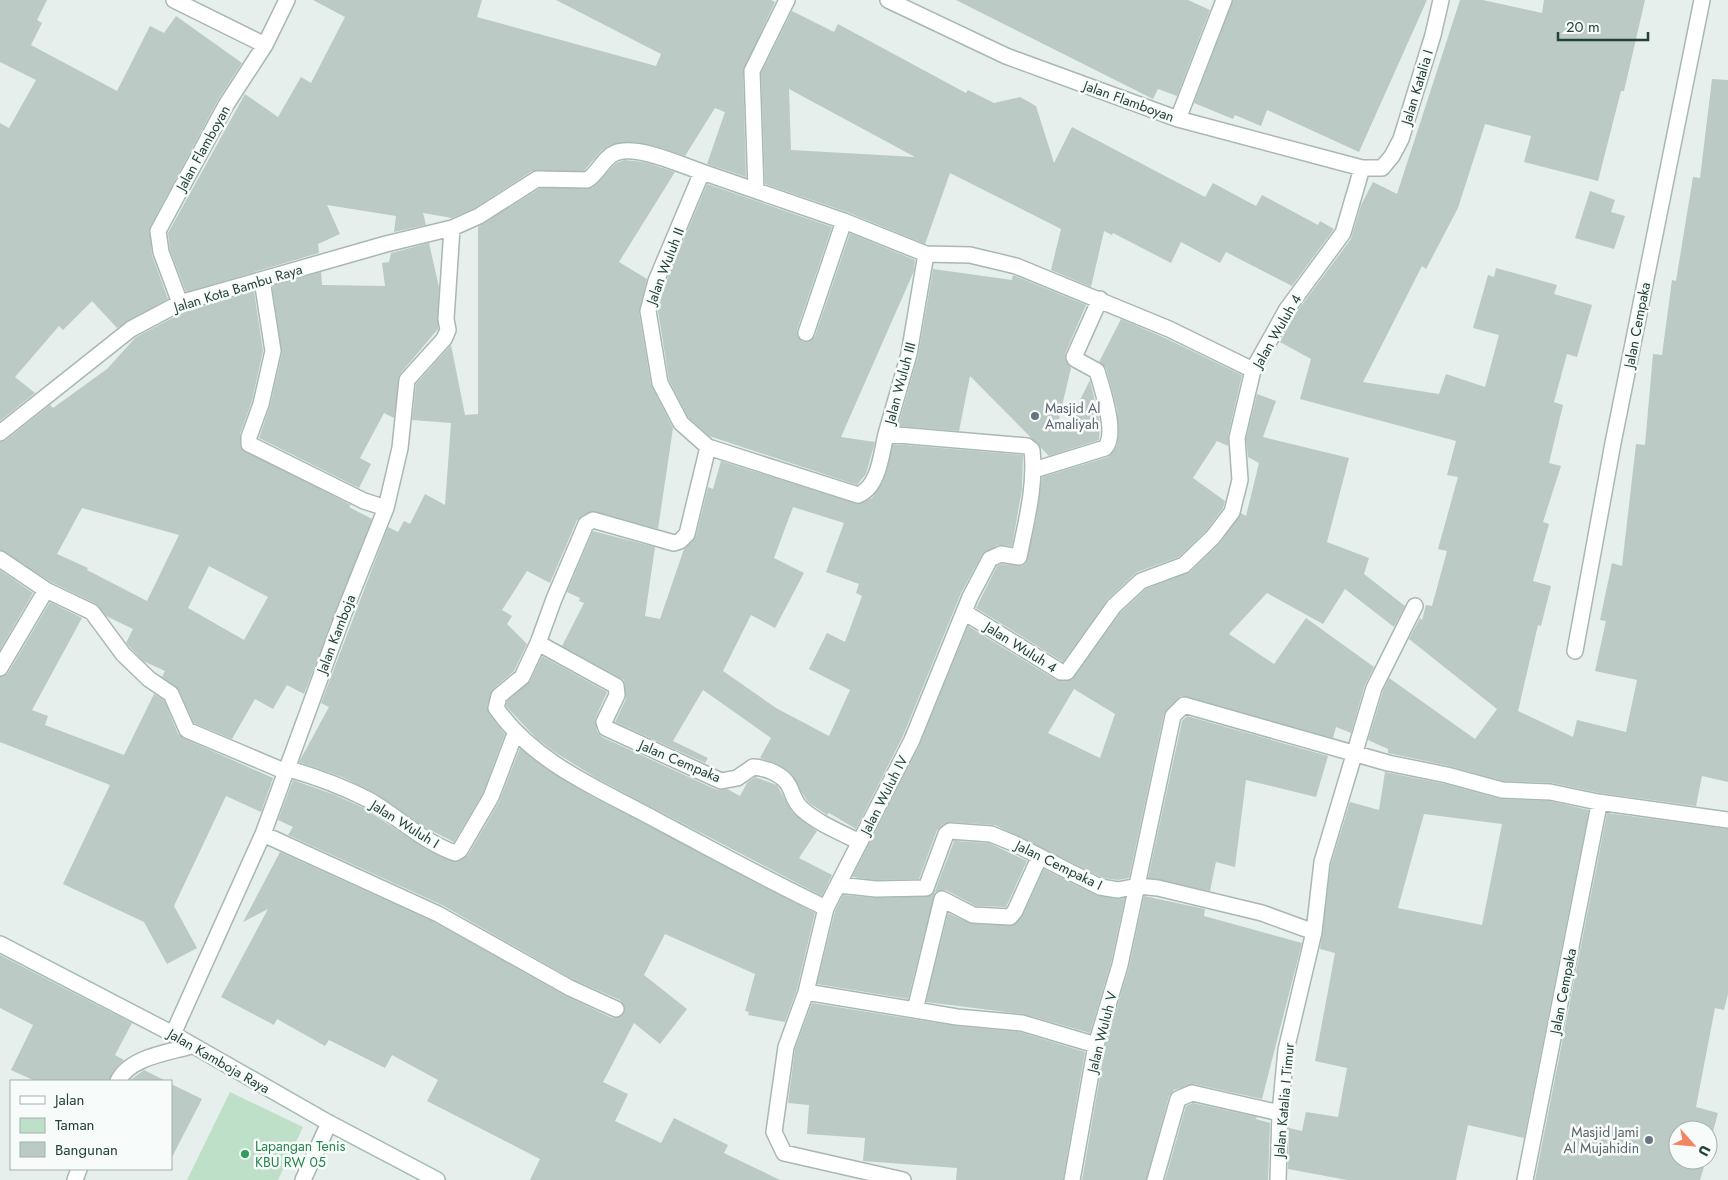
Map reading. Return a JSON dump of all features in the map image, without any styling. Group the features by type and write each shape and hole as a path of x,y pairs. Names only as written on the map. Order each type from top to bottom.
{"street":[{"path":"174,0 265,45"},
{"name":"Jalan Flamboyan","path":"180,303 161,252 158,231 226,105 265,45 287,0"},
{"path":"756,190 752,71 787,0"},
{"name":"Jalan Flamboyan","path":"888,0 1006,56 1178,119 1362,168 1382,168"},
{"path":"1178,119 1224,0"},
{"name":"Jalan Katalia I","path":"1382,168 1392,156 1401,140 1433,35 1441,0"},
{"name":"Jalan Cempaka","path":"1575,651 1615,433 1702,0"},
{"name":"Jalan Kota Bambu Raya","path":"0,434 131,329 180,303 386,244 452,228 479,216 537,179 587,180 614,154 622,151 635,151 702,172"},
{"name":"Jalan Wuluh 4","path":"964,612 1061,672 1069,671 1114,606 1141,581 1184,565 1213,537 1232,512 1240,480 1237,438 1253,370 1287,309 1343,233 1362,168"},
{"path":"702,172 844,222 926,254 970,255 1016,266 1169,329 1253,370"},
{"name":"Jalan Wuluh II","path":"702,172 656,281 648,317 660,383 681,422 708,447 858,495 867,492 874,480 886,434"},
{"path":"806,333 844,222"},
{"name":"Jalan Kamboja","path":"173,1034 263,834 344,613 386,508 400,448 407,380 444,339 448,330 446,319 452,228"},
{"name":"Jalan Wuluh III","path":"926,254 909,354 886,434 928,439 1020,444 1032,450 1034,470"},
{"path":"262,280 273,351 261,404 248,437 249,444 364,501 386,508"},
{"path":"1034,470 1106,448 1109,444 1111,437 1106,402 1097,372 1075,359 1074,356 1100,299"},
{"path":"708,447 687,534 680,541 674,543 593,520 586,524 554,599 538,643 520,680 499,696 496,708 515,734 568,774 775,884 826,908"},
{"name":"Jalan Wuluh IV","path":"903,1180 784,1153 774,1132 786,1047 806,992 826,908 912,740 964,612 990,559 1002,554 1019,557 1034,470"},
{"name":"Jalan Wuluh I","path":"0,559 46,590 92,612 123,654 149,679 171,694 188,730 285,770 320,777 368,800 455,853 460,850 491,797 515,734"},
{"path":"0,668 46,590"},
{"name":"Jalan Katalia I Timur","path":"1278,1180 1280,1113 1286,1050 1314,932 1322,862 1374,688 1415,606"},
{"name":"Jalan Cempaka","path":"538,643 616,686 617,695 604,722 606,728 721,781 736,778 753,767 766,769 785,780 794,801 802,809 823,824 860,842"},
{"name":"Jalan Wuluh V","path":"1072,1180 1096,1044 1120,965 1174,716 1179,708 1184,705 1388,763 1447,775 1502,790 1550,792 1598,802 1728,820"},
{"name":"Jalan Cempaka","path":"1525,1180 1596,824 1598,802"},
{"name":"Jalan Cempaka I","path":"926,888 946,834 950,830 991,834 1014,843 1040,858 1100,887 1118,890 1138,886 1158,888 1262,914 1314,932"},
{"path":"263,834 438,914 570,988 616,1009"},
{"path":"838,885 876,889 926,888 942,899 973,915 1010,917 1013,915 1040,858"},
{"path":"915,1010 942,899"},
{"name":"Jalan Kamboja Raya","path":"0,944 173,1034 329,1123 437,1180"},
{"path":"806,992 957,1017 1022,1022 1096,1044"},
{"path":"119,1080 123,1072 133,1065 192,1046"},
{"path":"1155,1180 1178,1098 1192,1094 1280,1113"},
{"path":"304,1180 329,1123"}],"green space":[{"name":"Lapangan Tenis KBU RW 05","path":"230,1092 303,1127 278,1180 187,1180"}],"building":[{"path":"0,0 47,0 37,20 42,23 31,45 117,91 150,26 164,33 176,16 242,63 218,100 150,227 152,255 168,299 117,328 92,301 63,330 59,326 15,377 35,393 0,421 0,123 9,128 36,80 0,62"},
{"path":"313,0 482,0 477,17 656,66 661,54 556,0 771,0 775,2 743,71 746,177 707,164 725,112 715,108 685,156 636,142 613,144 601,151 584,171 532,171 475,208 452,218 423,213 426,225 394,232 396,216 327,205 340,234 318,244 319,253 186,292 170,250 168,233 245,94 278,117 301,77 311,83 345,17"},
{"path":"956,0 1188,0 1210,10 1177,96 1158,89 1153,99"},
{"path":"1233,0 1427,0 1359,152 1267,110 1261,126 1235,115 1233,119 1194,103"},
{"path":"1460,0 1483,0 1542,13 1544,0 1645,0 1624,91 1621,91 1598,181 1524,162 1531,136 1485,124 1458,208 1426,269 1422,266 1363,382 1439,394 1446,374 1485,387 1499,335 1473,328 1488,275 1494,277 1496,268 1557,285 1554,294 1592,305 1577,357 1567,354 1554,402 1563,405 1549,463 1561,466 1543,522 1549,524 1533,581 1551,586 1541,626 1538,625 1518,711 1573,737 1577,720 1626,732 1637,680 1595,671 1606,621 1600,620 1612,563 1622,566 1636,444 1645,445 1653,354 1662,355 1672,280 1676,281 1693,177 1700,178 1712,79 1728,80 1728,782 1702,776 1696,806 1600,793 1552,783 1503,781 1449,766 1388,753 1388,749 1368,740 1383,691 1389,678 1475,739 1497,709 1409,639 1420,618 1422,620 1426,605 1432,606 1447,551 1438,549 1458,477 1447,475 1456,441 1300,399 1311,359 1280,342 1295,314 1351,239 1361,205 1373,182 1397,194"},
{"path":"792,11 834,32 838,24 966,93 968,90 994,103 1020,97 1036,106 1054,163 1072,127 1205,197 1213,183 1256,206 1262,195 1318,225 1320,221 1334,229 1292,286 1226,252 1220,263 1181,242 1171,263 1113,233 1112,235 1104,231 1091,287 1051,270 1061,229 950,173 925,244 847,212 765,184 761,73","holes":["789,89 915,157 791,150"]},
{"path":"625,160 644,162 675,172 619,262 647,279 639,312 651,385 673,428 658,529 592,511 577,520 550,583 527,571 502,610 512,616 507,624 527,644 514,671 493,689 487,706 489,714 505,734 483,793 454,842 426,828 373,792 342,777 299,762 329,707 321,703 388,527 398,532 404,521 410,524 425,494 445,505 451,423 412,420 416,384 451,345 465,415 478,414 478,227 540,188 592,188 616,163"},
{"path":"707,184 832,227 797,330 797,335 803,342 808,342 815,336 850,233 915,260 914,271 841,437 875,442 866,474 857,485 709,436 688,417 669,380 658,311 665,284"},
{"path":"1590,191 1615,200 1611,212 1625,216 1614,249 1575,238"},
{"path":"429,243 439,287 438,329 400,374 394,418 384,413 360,458 371,464 359,488 259,438 270,406 282,353 272,286 321,272 322,285 385,286 382,263 389,262 391,253"},
{"path":"933,269 1012,280 1013,275 1086,305 1065,354 1066,361 1071,368 1057,427 1065,430 1090,380 1100,423 1099,440 1049,456 970,376 959,431 898,426 918,356"},
{"path":"254,291 263,351 252,401 240,434 241,448 351,505 349,507 372,519 304,694 287,685 273,709 255,699 232,739 194,723 179,690 162,677 165,671 143,661 126,643 133,629 106,616 96,604 51,582 0,550 0,442 6,440 50,405 53,408 107,369 136,337 184,312","holes":["82,508 179,535 147,601 87,570 88,568 57,554","209,566 268,597 244,640 188,608"]},
{"path":"1121,319 1242,375 1228,436 1228,446 1217,441 1193,478 1225,501 1223,508 1206,531 1179,557 1137,572 1108,599 1063,662 976,608 997,566 1002,564 1022,566 1026,563 1036,519 1042,477 1108,457 1117,446 1119,432 1117,409 1106,368 1099,362"},
{"path":"1257,394 1276,401 1263,437 1349,458 1327,542 1369,558 1364,574 1405,606 1394,627 1345,589 1323,624 1267,593 1229,634 1274,664 1306,618 1374,667 1365,685 1351,733 1336,727 1333,738 1181,696 1164,714 1129,878 1118,880 1103,878 995,825 951,822 944,824 937,830 919,879 876,880 852,877 920,744 968,626 1056,680 1072,680 1121,612 1146,589 1190,572 1220,543 1241,513 1246,516 1259,463 1248,457 1246,439","holes":["1074,689 1115,714 1100,758 1048,733"]},
{"path":"893,444 1023,455 1022,489 1012,546 998,545 982,555 961,593 903,736 856,829 829,813 827,815 808,802 788,771 777,764 760,758 771,738 703,690 673,741 708,758 705,763 615,722 626,699 624,680 562,646 584,603 579,601 580,598 567,592 593,531 655,547 645,616 660,619 684,549 696,536 708,487 713,489 721,461 859,504 872,498 883,482","holes":["793,507 844,523 826,572 859,584 856,593 862,596 845,642 827,633 809,669 850,690 829,736 776,708 723,671 751,615 775,628 804,573 774,558"]},
{"path":"0,570 33,593 0,650"},
{"path":"50,602 82,618 32,710 48,716 45,725 124,755 154,694 164,700 178,734 183,738 273,778 261,812 226,796 174,906 197,948 167,964 144,922 63,884 110,785 0,742 0,677 8,673"},
{"path":"542,656 607,692 595,719 597,731 602,737 717,790 727,789 740,796 747,783 755,777 777,785 792,812 817,831 799,858 832,875 822,896 598,779 536,738 506,706 507,701 530,681"},
{"path":"1187,716 1328,756 1316,797 1246,780 1235,867 1216,862 1210,891 1148,878 1182,721"},
{"path":"520,748 545,768 589,795 815,913 797,989 785,1022 748,1015 749,1012 745,1011 755,974 665,934 644,975 687,1009 660,1044 634,1023 603,1082 628,1094 615,1121 661,1143 674,1118 728,1145 724,1153 780,1180 530,1180 540,1159 427,1101 438,1080 392,1055 385,1068 329,1040 325,1046 277,1019 274,1025 221,997 268,909 243,922 280,852 434,922 566,996 612,1018 622,1016 625,1008 620,1000 574,980 442,905 288,835 293,827 278,820 293,780 364,808 427,850 456,862 468,855 499,802"},
{"path":"1385,772 1445,784 1500,799 1549,801 1589,810 1524,1138 1468,1125 1456,1180 1347,1180 1288,1169 1289,1128 1302,1131 1306,1112 1338,1117 1347,1068 1315,1061 1335,953 1320,949 1331,864 1350,802 1379,810","holes":["1424,814 1502,824 1482,925 1398,908"]},
{"path":"1607,813 1728,829 1728,994 1724,1010 1715,1008 1696,1107 1718,1113 1716,1120 1668,1120 1668,1170 1703,1170 1700,1180 1535,1180"},
{"path":"954,841 989,843 1027,861 1006,907 976,906 946,890 935,892 908,999 817,984 835,911 843,895 876,898 931,896 935,891"},
{"path":"1044,869 1096,895 1116,899 1125,898 1111,963 1090,1033 1023,1014 926,1002 948,913 972,924 1014,925 1023,915"},
{"path":"1144,896 1205,909 1204,916 1302,943 1262,1099 1194,1084 1174,1090 1169,1096 1146,1180 1082,1180 1105,1047 1129,967"},
{"path":"0,955 132,1023 115,1055 124,1060 116,1068 110,1080 33,1080 11,1070 33,1025 0,1008"},
{"path":"812,1003 956,1026 1020,1032 1085,1052 1063,1180 956,1180 957,1168 863,1161 865,1138 807,1134 809,1105 788,1103 795,1049"},
{"path":"144,1070 164,1080 130,1080"},
{"path":"172,1084 202,1099 172,1157"},
{"path":"1193,1103 1257,1117 1256,1119 1270,1123 1268,1180 1165,1180 1186,1106"}],"place":[{"name":"Masjid Al Amaliyah","path":"1035,416"},
{"name":"Masjid Jami Al Mujahidin","path":"1649,1140"},
{"name":"Lapangan Tenis KBU RW 05","path":"245,1154"}]}
